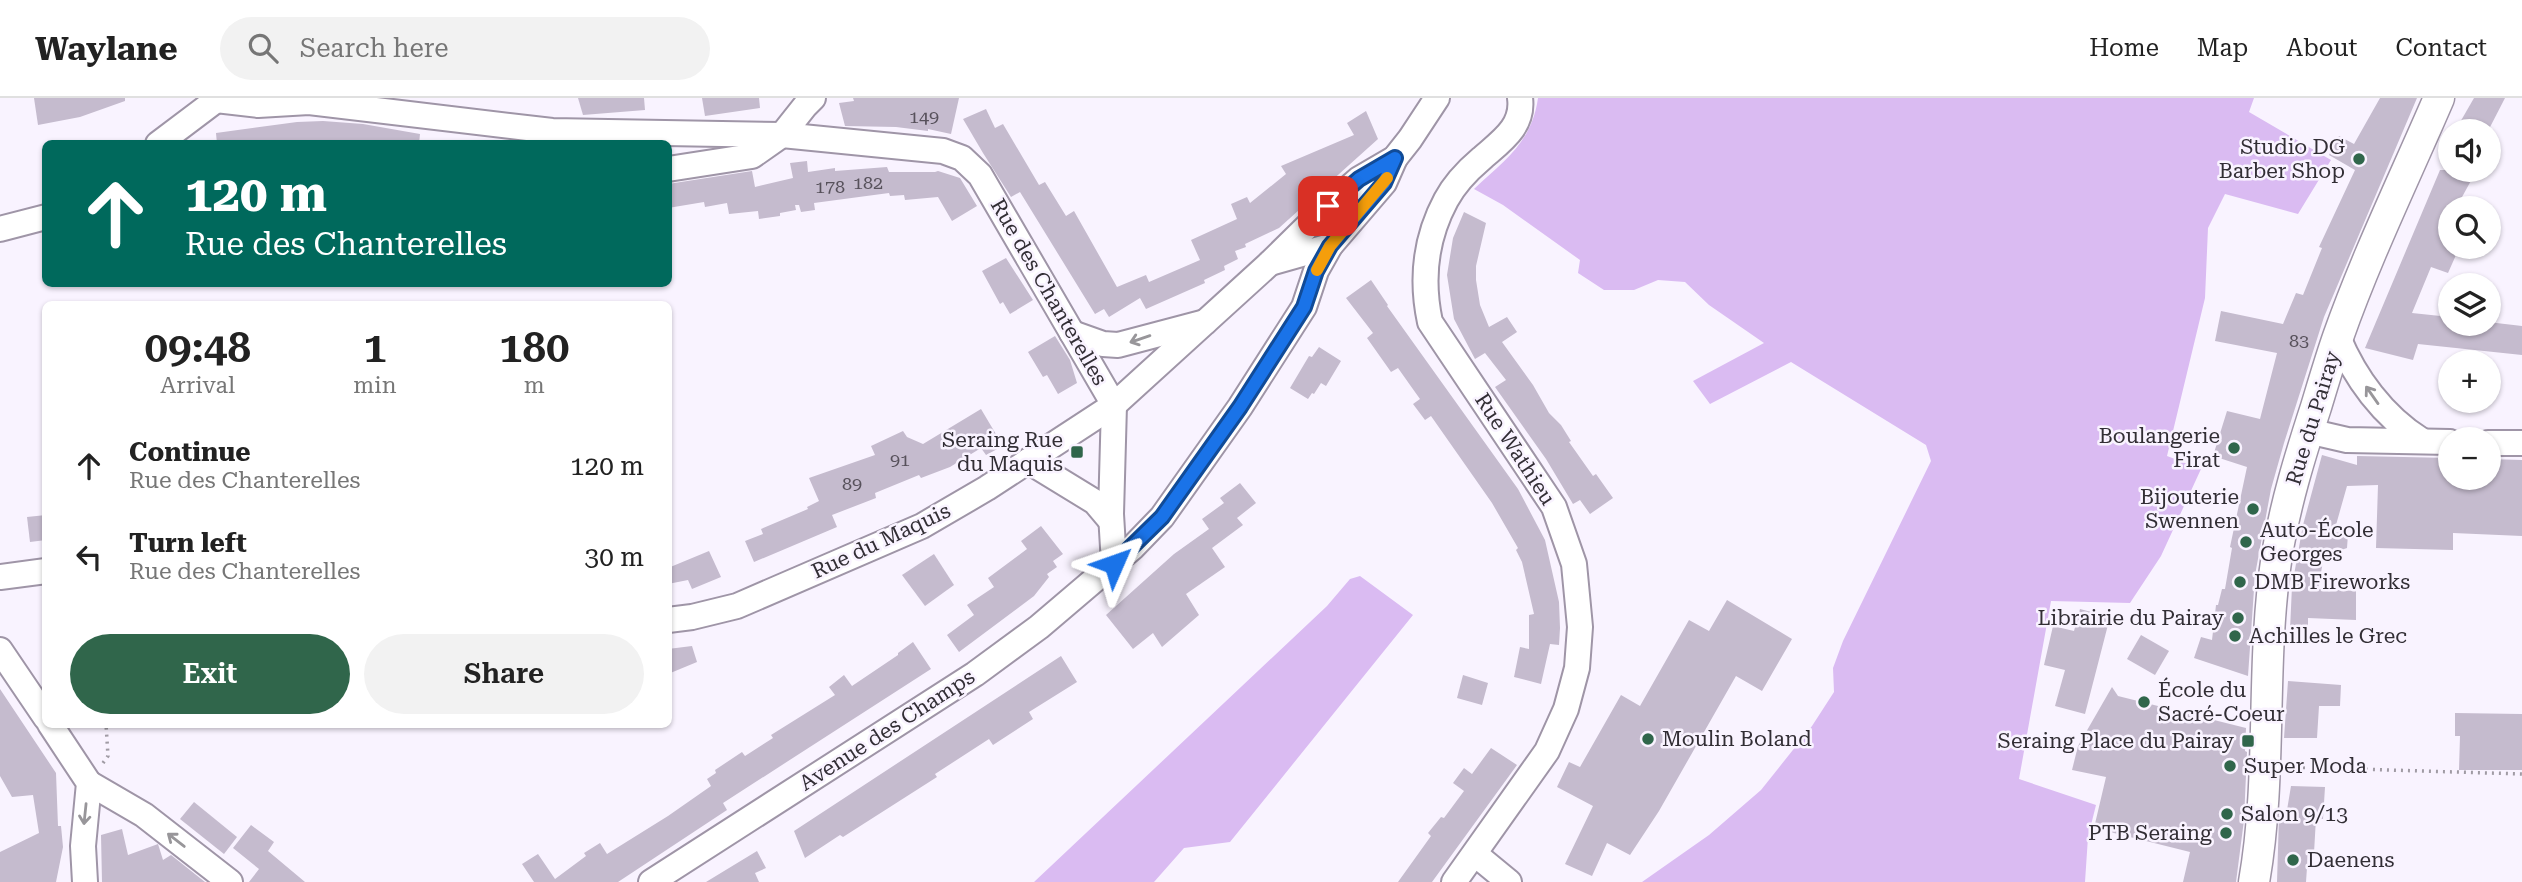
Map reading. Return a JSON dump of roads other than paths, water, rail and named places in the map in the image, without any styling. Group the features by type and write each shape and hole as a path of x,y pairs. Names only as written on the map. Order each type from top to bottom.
{"main road":[{"name":"Rue du Pairay","path":"2254,882 2265,765 2273,586 2285,514 2338,337 2439,98"}],"street":[{"path":"672,168 752,156 782,135 813,98"},
{"name":"Rue des Chanterelles","path":"1270,263 1330,246 1384,183 1395,158 1437,98"},
{"name":"Rue Wathieu","path":"1454,882 1547,751 1566,709 1577,668 1580,627 1574,564 1554,507 1430,322 1424,294 1424,272 1429,248 1446,199 1478,161 1513,129 1519,116 1520,98"},
{"name":"Rue des Chanterelles","path":"163,140 218,99 258,105 309,102 552,131 782,135 943,151 962,158 980,174 1114,405 1270,263 1343,192 1359,179 1395,158"},
{"path":"0,229 42,218"},
{"name":"Avenue des Champs","path":"651,882 975,674 1039,627 1114,564 1162,517 1240,407 1304,307 1311,284 1330,246"},
{"path":"1270,263 1286,261 1301,264 1309,275 1311,284"},
{"path":"1073,333 1103,344 1118,345 1206,321"},
{"path":"2338,337 2354,370 2380,406 2395,422 2421,440"},
{"path":"1114,405 1111,521 1114,564"},
{"name":"Rue du Maquis","path":"672,620 737,606 922,526 1114,405"},
{"path":"2308,431 2347,440 2438,441"},
{"path":"2501,443 2522,443"},
{"path":"1028,461 1095,502 1111,521"},
{"path":"0,577 42,572"},
{"path":"0,650 42,713"},
{"path":"53,728 89,783 144,815 230,882"},
{"path":"85,882 83,846 89,783"},
{"path":"1475,854 1509,882"}],"place":[{"name":"Studio DG Barber Shop","path":"2359,159"},
{"name":"Boulangerie Firat","path":"2234,448"},
{"name":"Seraing Rue du Maquis","path":"1077,452"},
{"name":"Bijouterie Swennen","path":"2253,509"},
{"name":"Auto-École Georges","path":"2246,542"},
{"name":"DMB Fireworks","path":"2240,582"},
{"name":"Librairie du Pairay","path":"2238,618"},
{"name":"Achilles le Grec","path":"2235,636"},
{"name":"École du Sacré-Coeur","path":"2144,702"},
{"name":"Moulin Boland","path":"1648,739"},
{"name":"Seraing Place du Pairay","path":"2248,741"},
{"name":"Super Moda","path":"2230,766"},
{"name":"Salon 9/13","path":"2227,814"},
{"name":"PTB Seraing","path":"2226,833"},
{"name":"Daenens","path":"2293,860"}]}
